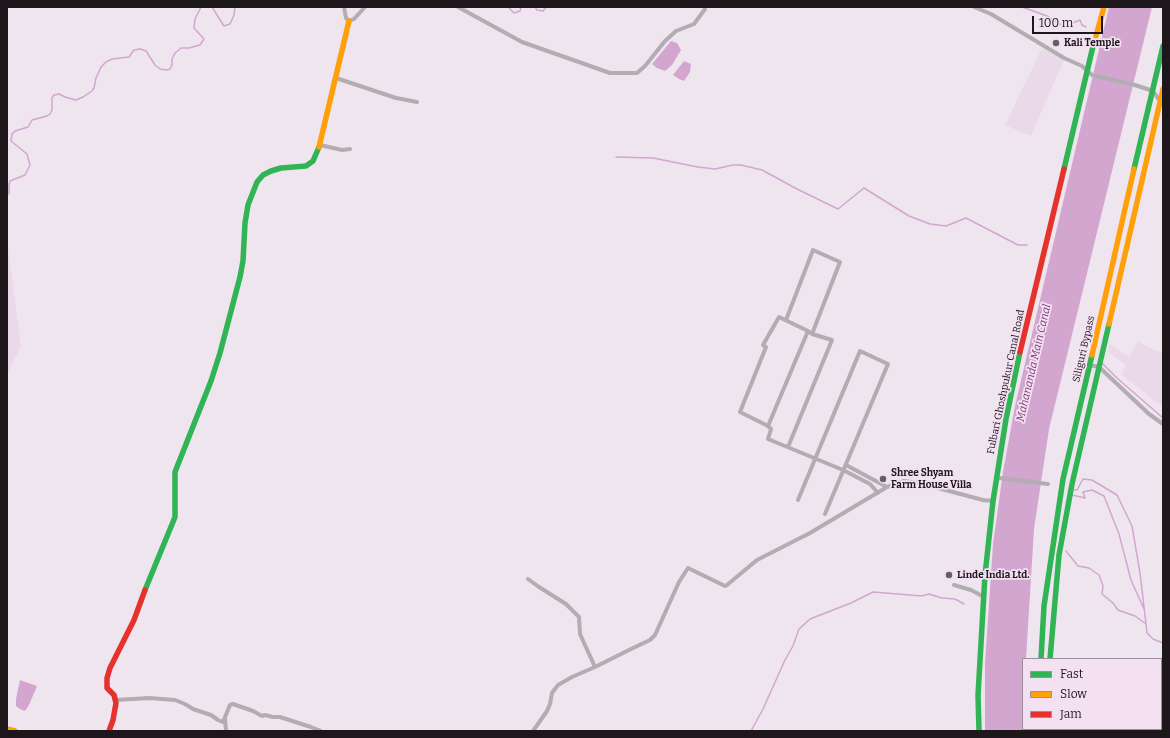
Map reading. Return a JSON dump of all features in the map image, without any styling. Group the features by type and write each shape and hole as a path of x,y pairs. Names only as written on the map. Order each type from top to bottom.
{"main road":[{"path":"1096,36 1104,7"},
{"path":"109,731 116,709 116,700 107,688 107,678 110,668 139,609 151,574 175,517 175,472 212,381 240,276 243,261 248,205 257,182 263,176 271,171 281,168 306,166 313,161 320,144 349,21"},
{"name":"Fulbari Ghoshpukur Canal Road","path":"978,731 978,695 992,501 997,479 1006,419 1023,338 1090,73 1094,42"},
{"name":"Siliguri Bypass","path":"1041,658 1044,606 1060,499 1092,350 1163,46"},
{"path":"1050,658 1059,556 1069,498 1162,102 1163,89"},
{"path":"7,729 15,731"}],"street":[{"path":"344,7 346,18 349,21 354,19 365,7"},
{"path":"458,7 522,42 610,73 636,73 641,70 665,41 676,32 694,24 705,9"},
{"path":"974,7 992,14 1064,58 1082,66 1090,73 1153,91 1162,102"},
{"path":"1094,42 1096,36"},
{"path":"336,78 396,98 417,102"},
{"path":"320,144 342,150 350,149"},
{"path":"768,426 840,262 813,250 786,320"},
{"path":"788,447 832,340 810,332 779,317 762,345 766,347 740,412 768,426 771,430 768,439 843,470 870,484 878,493"},
{"path":"798,500 860,351 888,364 825,514"},
{"path":"1089,365 1099,367 1149,414 1163,424"},
{"path":"846,465 887,487"},
{"path":"997,479 1046,484"},
{"path":"533,731 547,711 552,693 556,686 653,638 688,568 722,585 727,585 757,560 810,533 887,487 899,482 910,481 992,501"},
{"path":"528,579 566,604 580,617 580,634 595,667"},
{"path":"954,585 971,590 984,597"},
{"path":"116,700 149,698 175,700 185,704 193,710 211,715 223,722 225,718"},
{"path":"226,731 225,718 227,710 230,705 233,704 262,716 280,717 311,726 321,731"}],"shaded area":[{"path":"1042,48 1064,60 1031,136 1005,125"},
{"path":"7,240 21,346 7,374"},
{"path":"1138,341 1153,350 1163,352 1163,407 1121,374 1126,365 1108,352 1109,344 1129,357"}],"water":[{"name":"Mahananda Main Canal","path":"1109,7 1152,7 1049,429 1034,529 1026,658 1022,658 1022,730 1025,731 985,731 985,664 993,544 1003,472 1015,406"},
{"path":"671,41 677,43 681,50 672,65 665,71 652,64"},
{"path":"684,61 691,64 690,72 684,81 673,75"},
{"path":"20,680 37,686 25,711 16,706"}],"waterway":[{"path":"9,194 10,181 25,175 30,165 27,154 11,141 12,134 15,131 28,127 32,120 50,114 52,110 52,98 54,95 59,94 76,100 92,91 101,67 106,62 112,59 129,57 134,50 140,49 146,51 155,65 160,69 170,69 175,53 181,48 189,48 200,45 204,39 194,28 195,19 201,7"},
{"path":"212,7 224,26 230,24 234,15 235,7"},
{"path":"508,7 514,13 520,11 521,7"},
{"path":"535,7 537,10 543,11 546,7"},
{"path":"1022,7 1047,16 1063,26 1070,26 1080,20 1082,25 1086,27"},
{"path":"616,157 653,158 715,169 733,165 741,165 762,170 838,209 864,188 909,216 930,224 946,226 966,218 1018,245 1027,245"},
{"path":"1102,363 1163,418"},
{"path":"1072,490 1077,490 1083,479 1092,480 1117,495 1132,526 1140,573 1146,624"},
{"path":"1072,495 1085,498 1083,492 1092,490 1104,496 1119,534 1131,580 1144,609"},
{"path":"1066,551 1078,566 1089,568 1099,575 1103,586 1102,594 1113,603 1118,610 1135,616 1146,624 1147,633 1153,639 1163,643"},
{"path":"751,731 793,646 799,629 810,619 851,603 873,592 922,596 929,594 942,598 955,599 964,604"}],"traffic: fast":[{"path":"1064,169 1094,42"},
{"path":"1134,169 1163,46"},
{"path":"145,590 175,517 175,472 211,381 220,353 240,277 243,261 245,223 248,205 257,182 263,175 271,171 281,168 306,166 313,161 319,147"},
{"path":"1050,658 1059,555 1072,484 1109,324"},
{"path":"979,731 978,695 985,575 993,501 1006,419 1020,352"},
{"path":"1041,658 1044,606 1063,479 1092,355"}],"traffic: slow":[{"path":"1096,36 1104,7"},
{"path":"319,147 349,21"},
{"path":"1109,324 1163,89"},
{"path":"1092,355 1134,169"},
{"path":"7,729 15,731"}],"traffic: jam":[{"path":"1020,352 1064,169"},
{"path":"109,731 113,720 116,703 114,695 107,688 107,678 110,668 134,620 145,590"}],"place":[{"name":"Kali Temple","path":"1056,43"},
{"name":"Shree Shyam Farm House Villa","path":"883,479"},
{"name":"Linde India Ltd.","path":"949,575"}]}
